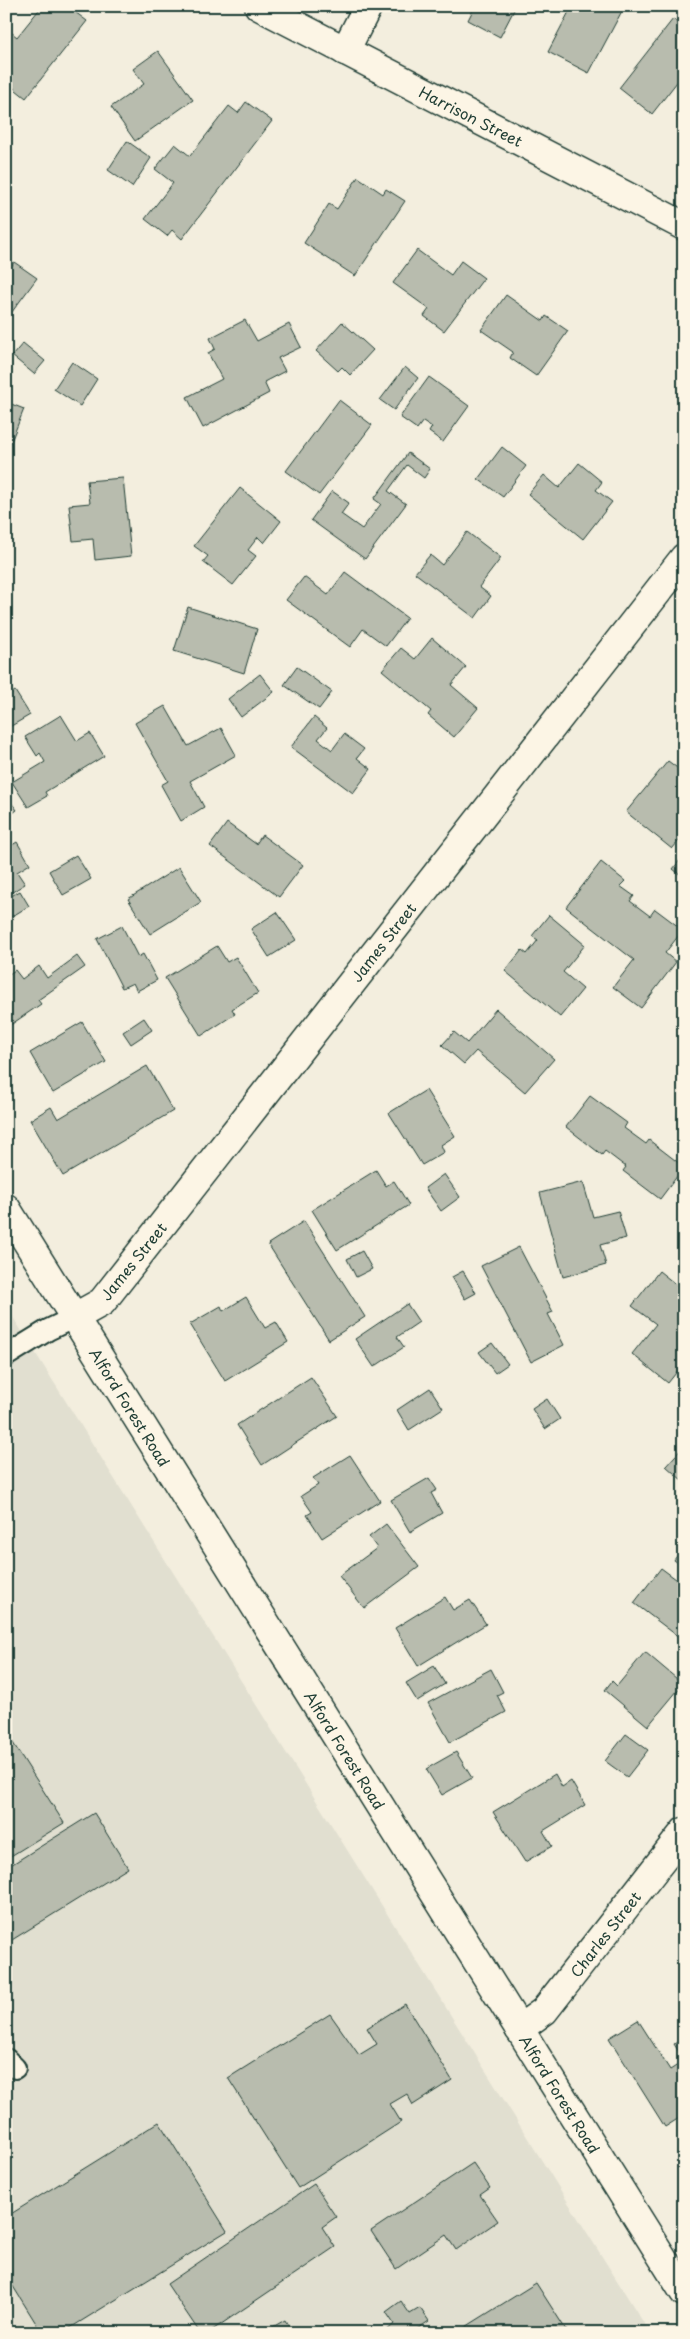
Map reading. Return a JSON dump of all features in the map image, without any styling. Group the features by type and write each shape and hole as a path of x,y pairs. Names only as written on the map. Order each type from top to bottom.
{"street":[{"name":"Harrison Street","path":"259,6 684,226"},
{"path":"345,51 368,6"},
{"name":"James Street","path":"75,1317 102,1302 684,558"},
{"name":"Alford Forest Road","path":"6,1208 684,2292"},
{"name":"Charles Street","path":"519,2029 544,2011 684,1832"}],"lane":[{"path":"6,1356 48,1330 75,1317"}],"shaded area":[{"path":"6,1306 650,2333 6,2333"}],"building":[{"path":"42,6 67,6 87,21 26,98 6,82 6,28 17,37"},
{"path":"475,6 516,6 500,37 468,20"},
{"path":"572,6 617,6 623,9 589,73 548,52"},
{"path":"673,19 684,28 684,73 652,114 619,88"},
{"path":"158,51 193,100 135,141 111,107 144,84 133,69"},
{"path":"246,102 272,121 182,239 172,230 167,236 145,219 173,183 155,169 175,144 190,156 229,106 238,113"},
{"path":"127,141 151,158 132,187 108,170"},
{"path":"358,177 383,194 386,189 405,201 355,276 304,243 329,204 337,209"},
{"path":"417,250 451,275 461,261 484,278 444,331 424,316 429,309 393,283"},
{"path":"14,262 37,278 6,320 6,263 11,267"},
{"path":"506,295 543,321 546,316 568,331 536,376 510,358 513,352 481,330"},
{"path":"245,320 257,341 289,324 301,347 278,358 285,371 264,382 269,393 203,428 187,397 222,379 208,353 215,349 210,338"},
{"path":"342,322 373,350 350,375 342,367 338,371 316,351"},
{"path":"23,343 45,361 34,374 12,356"},
{"path":"72,362 97,379 80,406 54,389"},
{"path":"405,367 418,378 394,410 380,400"},
{"path":"429,377 469,406 443,442 429,432 432,427 423,421 417,429 400,417"},
{"path":"339,400 372,425 319,495 286,471"},
{"path":"6,402 24,409 6,454"},
{"path":"502,447 526,466 503,497 478,479"},
{"path":"408,453 430,469 424,478 407,465 388,491 406,504 365,559 311,520 332,491 349,503 341,514 362,529 381,504 374,499"},
{"path":"579,463 602,482 596,490 612,502 583,539 528,494 544,475 559,488"},
{"path":"123,478 131,556 95,560 93,539 73,541 69,505 90,503 87,481"},
{"path":"240,488 281,521 264,543 258,537 248,550 256,556 233,585 203,562 208,556 194,546"},
{"path":"467,532 501,558 479,587 491,596 475,618 415,573 430,555 442,565"},
{"path":"345,572 407,618 386,646 363,629 350,647 286,600 304,577 328,595"},
{"path":"188,607 257,629 244,673 174,651"},
{"path":"432,638 466,667 451,685 478,708 454,737 428,715 431,711 382,670 401,648 415,659"},
{"path":"297,667 332,692 319,709 284,685"},
{"path":"260,674 274,692 241,717 228,699"},
{"path":"15,691 30,715 6,729 6,697"},
{"path":"165,706 188,746 221,728 236,755 190,781 204,807 181,821 161,785 168,781 135,723"},
{"path":"61,715 77,741 90,733 104,756 45,792 47,796 28,807 12,782 45,762 40,753 37,756 25,737"},
{"path":"314,717 327,728 318,739 332,750 344,734 364,749 357,758 371,769 353,793 291,747"},
{"path":"668,761 684,773 684,835 672,849 626,812"},
{"path":"6,796 17,810 6,818"},
{"path":"227,823 256,844 262,835 303,865 279,897 210,846"},
{"path":"17,842 30,864 17,872 25,884 6,896 6,849"},
{"path":"76,855 91,879 63,895 49,871"},
{"path":"684,855 684,878 673,869"},
{"path":"601,862 625,881 620,886 634,896 630,901 650,916 655,909 683,930 665,953 676,962 641,1008 613,987 634,960 566,907"},
{"path":"179,867 201,902 150,934 128,899"},
{"path":"20,891 29,906 6,920 6,899"},
{"path":"277,912 296,940 269,957 251,929"},
{"path":"549,915 585,945 563,972 583,989 560,1017 505,971 522,950 527,954 538,940 532,936"},
{"path":"122,926 138,957 143,954 157,980 137,991 133,983 122,988 97,939"},
{"path":"217,946 227,962 236,957 258,993 232,1009 235,1014 201,1036 165,978"},
{"path":"77,956 85,967 38,1000 41,1004 6,1028 6,976 15,970 22,979 39,966 47,978"},
{"path":"496,1009 554,1059 525,1092 476,1051 464,1064 442,1045 454,1032 467,1043"},
{"path":"144,1018 152,1030 131,1044 123,1032"},
{"path":"82,1022 106,1062 53,1093 30,1053"},
{"path":"147,1066 173,1111 63,1176 30,1120 51,1107 58,1119"},
{"path":"426,1090 455,1136 441,1145 444,1152 422,1165 389,1113"},
{"path":"590,1096 627,1123 624,1128 646,1144 649,1140 684,1167 660,1199 623,1171 626,1167 605,1151 602,1155 566,1127"},
{"path":"376,1170 386,1186 394,1181 409,1205 337,1250 312,1210"},
{"path":"444,1174 460,1197 441,1211 425,1188"},
{"path":"583,1182 593,1217 618,1211 626,1238 600,1245 606,1265 563,1277 540,1193"},
{"path":"304,1221 365,1317 329,1340 268,1244"},
{"path":"519,1247 553,1312 548,1314 564,1345 531,1362 481,1266"},
{"path":"362,1251 372,1269 356,1277 347,1259"},
{"path":"463,1271 476,1293 465,1299 452,1277"},
{"path":"659,1271 684,1291 684,1363 668,1383 632,1354 656,1324 632,1306"},
{"path":"246,1297 265,1328 276,1322 288,1342 225,1381 190,1324 221,1306 223,1311"},
{"path":"407,1304 419,1322 397,1337 404,1347 374,1367 355,1339"},
{"path":"492,1343 508,1364 495,1373 479,1352"},
{"path":"311,1377 337,1416 262,1465 237,1425"},
{"path":"430,1388 443,1408 409,1430 397,1410"},
{"path":"547,1399 560,1419 545,1429 532,1409"},
{"path":"684,1446 684,1482 666,1466"},
{"path":"350,1455 380,1501 322,1538 307,1515 312,1512 301,1496 318,1485 313,1478"},
{"path":"429,1478 437,1490 431,1493 442,1513 410,1532 391,1500"},
{"path":"386,1524 419,1567 364,1608 339,1576 377,1548 369,1537"},
{"path":"684,1546 684,1567 674,1560"},
{"path":"661,1568 684,1585 684,1641 634,1603"},
{"path":"445,1597 453,1610 470,1600 486,1624 418,1666 395,1628"},
{"path":"645,1652 683,1684 648,1726 605,1690 612,1681 617,1686"},
{"path":"434,1666 445,1684 417,1701 406,1683"},
{"path":"491,1669 503,1692 497,1695 506,1712 450,1742 428,1703"},
{"path":"6,1732 64,1823 6,1859"},
{"path":"626,1734 648,1750 627,1777 605,1761"},
{"path":"456,1752 472,1778 442,1795 426,1769"},
{"path":"555,1774 562,1787 571,1781 585,1805 543,1831 552,1846 525,1862 493,1812"},
{"path":"94,1813 128,1868 7,1943 6,1868"},
{"path":"405,2004 452,2080 413,2105 407,2094 390,2104 401,2122 298,2188 228,2078 330,2014 359,2055 377,2044 367,2028"},
{"path":"638,2020 670,2070 684,2061 684,2115 665,2127 609,2038"},
{"path":"684,2038 684,2060 674,2044"},
{"path":"159,2122 227,2231 62,2333 42,2333 6,2275 6,2217"},
{"path":"473,2163 490,2188 480,2195 498,2221 456,2250 446,2235 396,2269 371,2231"},
{"path":"314,2184 336,2217 322,2227 335,2247 208,2333 200,2333 167,2284"},
{"path":"536,2283 568,2333 456,2333"},
{"path":"401,2301 410,2314 420,2308 429,2321 411,2333 384,2333 394,2324 386,2312"},
{"path":"285,2320 292,2333 262,2333"}]}
